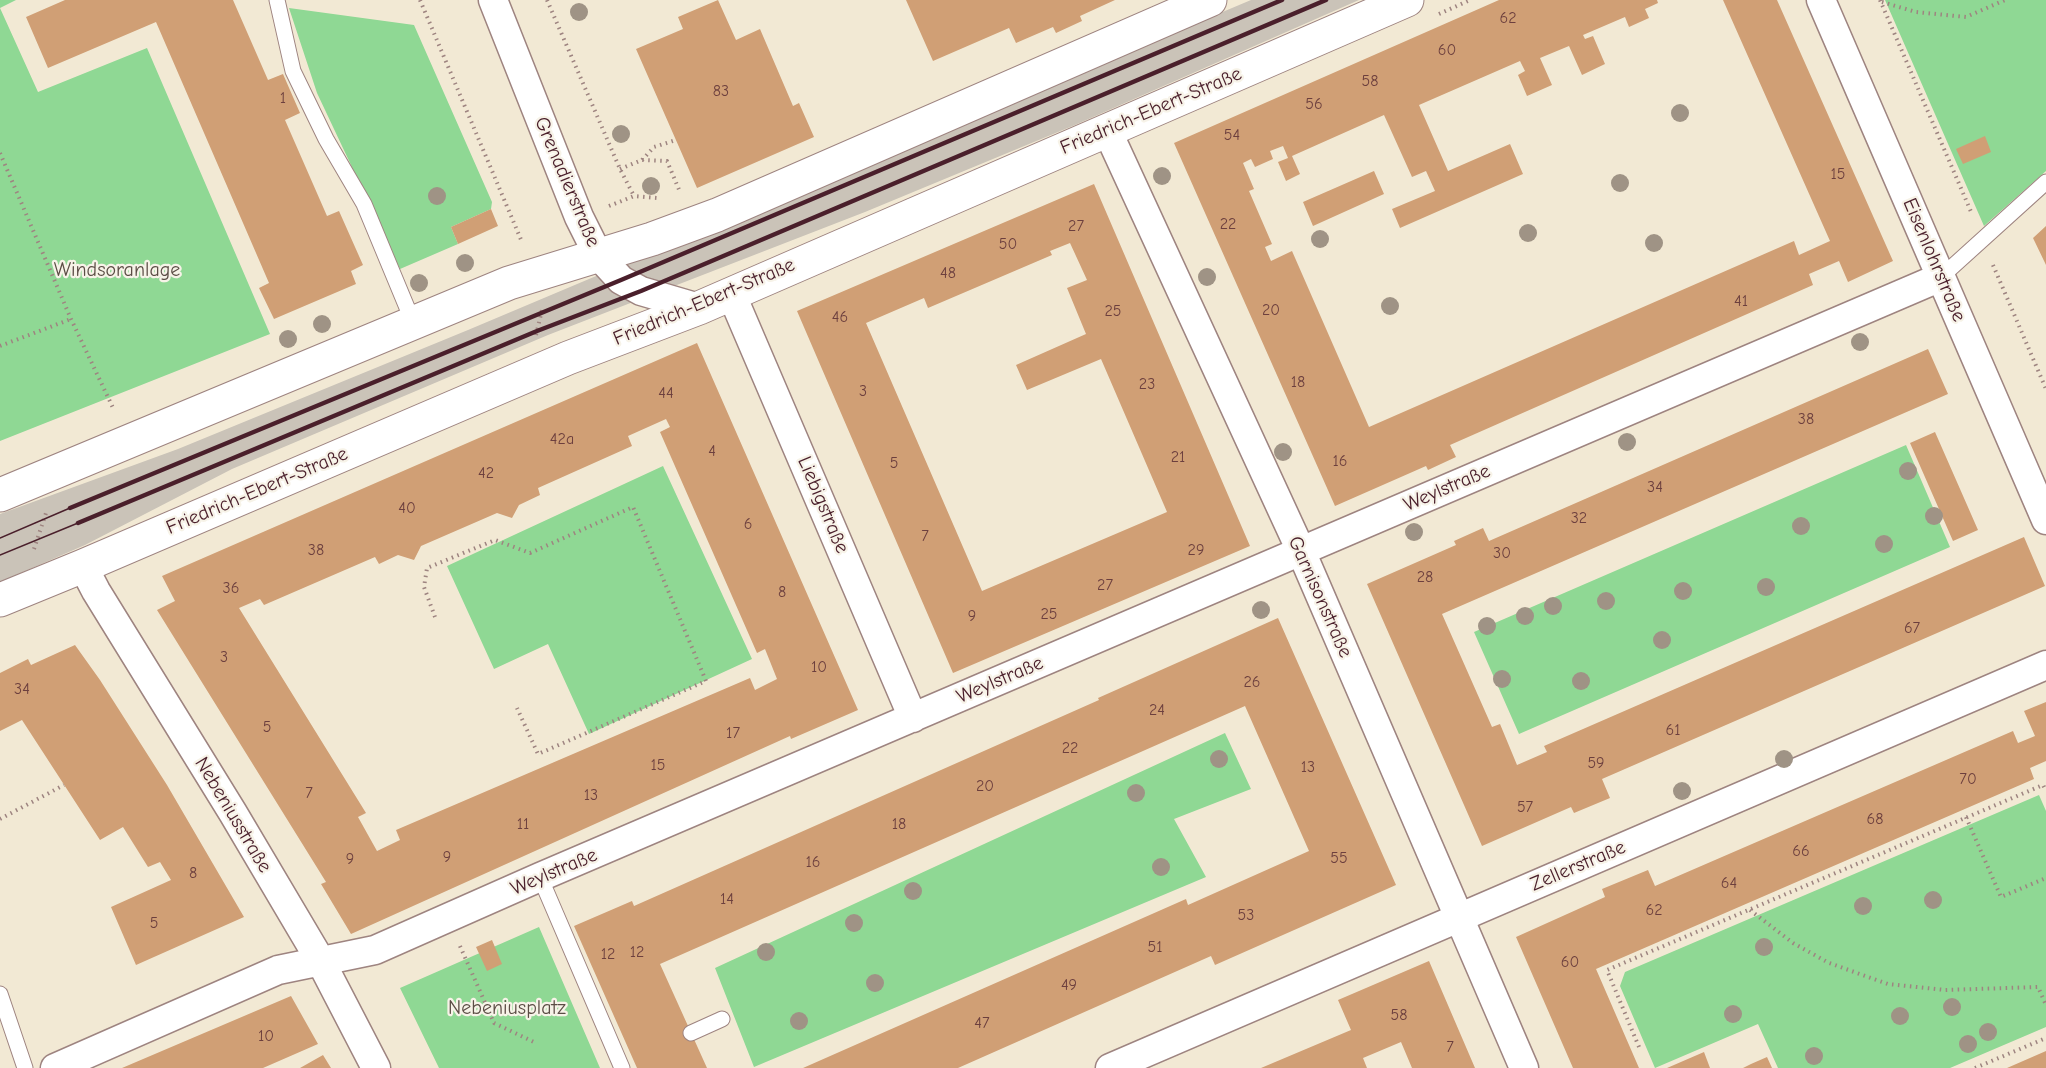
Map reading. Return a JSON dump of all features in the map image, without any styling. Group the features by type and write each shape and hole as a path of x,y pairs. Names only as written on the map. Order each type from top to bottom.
{"main road":[{"path":"0,495 509,283 717,215 1210,0"},
{"name":"Friedrich-Ebert-Straße","path":"0,600 568,358 699,308 736,302 1107,130 1407,0"}],"street":[{"name":"Grenadierstraße","path":"494,0 579,217 598,255 621,280 641,291 699,308"},
{"name":"Eisenlohrstraße","path":"1821,0 2046,520"},
{"name":"Garnisonstraße","path":"1107,130 1300,551 1524,1068"},
{"name":"Weylstraße","path":"54,1068 278,970 375,950 540,877 1941,277"},
{"name":"Liebigstraße","path":"736,302 913,718"},
{"name":"Nebeniusstraße","path":"83,566 320,960 376,1068"},
{"name":"Zellerstraße","path":"1110,1068 2046,665"}],"lane":[{"path":"277,0 293,71 326,139 364,204 413,322"},
{"path":"1941,277 2046,182"},
{"path":"540,877 625,1063"},
{"path":"0,994 25,1068"},
{"path":"691,1033 722,1019"}],"path":[{"path":"420,0 522,242"},
{"path":"548,0 620,169 634,196"},
{"path":"1881,1 1916,12 1966,17 2005,0"},
{"path":"1881,1 2046,389"},
{"path":"642,160 654,147 676,140"},
{"path":"0,153 71,319 116,413"},
{"path":"620,169 642,160 667,160 683,200"},
{"path":"535,339 544,303"},
{"path":"0,346 71,319"},
{"path":"435,617 424,587 427,568 495,540 530,553 633,507 706,681 538,754 517,708"},
{"path":"0,819 64,785"},
{"path":"1639,1047 1607,970 2043,785 2046,791"},
{"path":"1966,817 2001,897 2046,878"},
{"path":"1750,910 1793,943 1829,963 1888,984 1945,990 2038,987 2046,1005"},
{"path":"448,918 494,1023 536,1043"},
{"path":"1976,1068 2046,1038"}],"shaded area":[{"path":"1251,0 1359,0 1075,125 865,212 548,335 232,469 85,545 0,582 0,514 178,449 468,330"}],"green space":[{"path":"0,0 16,0 0,8"},
{"path":"1885,0 2046,0 2046,171 1984,226"},
{"name":"Windsoranlage","path":"0,8 38,92 147,48 270,334 0,441"},
{"path":"289,8 414,25 492,202 491,209 451,227 458,244 400,269 317,93"},
{"path":"1906,445 1950,547 1519,734 1474,632"},
{"path":"663,466 752,659 589,734 548,644 494,669 447,566"},
{"path":"1225,733 1251,789 1174,819 1206,877 754,1067 715,968"},
{"path":"2039,795 2046,811 2046,1027 1950,1068 1778,1068 1758,1024 1655,1068 1620,986 1625,972"},
{"name":"Nebeniusplatz","path":"539,927 600,1068 439,1068 400,988"}],"building":[{"path":"65,0 233,0 268,80 283,74 300,113 285,120 327,216 339,211 363,265 351,271 356,284 274,319 259,288 269,283 156,22 48,68 26,17"},
{"path":"718,0 736,40 760,29 793,106 799,103 814,137 697,188 636,49 683,29 678,17"},
{"path":"906,0 1115,0 1080,16 1082,21 1056,33 1053,27 1016,43 1009,28 933,61"},
{"path":"1499,0 1657,0 1658,3 1645,9 1649,18 1629,27 1625,17 1583,35 1585,39 1593,36 1605,64 1582,75 1569,46 1540,58 1552,85 1527,96 1518,75 1525,71 1520,61 1419,105 1448,171 1510,144 1523,174 1400,228 1392,209 1435,191 1426,171 1412,177 1384,115 1292,156 1300,174 1286,181 1278,162 1288,158 1283,146 1270,151 1273,159 1255,167 1251,159 1243,163 1254,189 1249,191 1272,244 1265,247 1271,261 1292,251 1369,427 1794,241 1799,255 1830,241 1723,0 1777,0 1893,261 1848,282 1839,261 1809,274 1813,285 1450,445 1456,457 1428,470 1426,466 1335,506 1174,143"},
{"path":"1985,136 1991,152 1963,164 1956,149"},
{"path":"1374,171 1384,194 1313,226 1303,202"},
{"path":"1094,184 1250,546 953,673 797,311","holes":["1070,243 1087,280 1067,288 1086,334 1016,365 1027,390 1101,359 1167,512 982,591 866,323 924,298 928,308 1052,255 1050,251"]},
{"path":"491,209 498,226 458,244 451,227"},
{"path":"2046,226 2046,265 2033,238"},
{"path":"697,343 858,710 791,739 790,736 351,934 321,884 326,882 157,610 175,601 162,576","holes":["666,419 670,427 660,432 757,653 765,649 777,679 755,690 750,678 396,830 400,840 377,851 358,817 366,813 239,608 260,599 264,605 375,557 379,564 398,555 414,560 421,546 497,513 512,518 519,505 540,495 538,488 632,446 628,436"]},
{"path":"1928,349 1948,394 1442,614 1492,727 1500,724 1517,765 1547,752 1544,746 2024,537 2045,586 1602,779 1610,798 1574,813 1571,807 1482,846 1367,584 1456,545 1454,541 1483,528 1489,541"},
{"path":"1935,432 1978,530 1953,541 1910,443"},
{"path":"1278,618 1396,885 1215,965 1211,956 958,1068 803,1068 1186,899 1188,905 1309,851 1245,706 660,964 707,1068 637,1068 574,926 632,901 634,906"},
{"path":"75,645 167,785 244,917 136,965 111,907 171,880 160,862 148,867 123,827 100,840 22,720 0,731 0,673 28,659 31,665"},
{"path":"2046,702 2046,761 2030,768 2034,779 1596,969 1639,1068 1573,1068 1516,937 1605,897 1602,889 1648,870 1655,886 2013,731 2018,743 2035,736 2024,711"},
{"path":"492,940 502,964 487,971 476,947"},
{"path":"1429,961 1475,1068 1412,1068 1401,1042 1363,1058 1367,1068 1261,1068 1351,1030 1338,1000"},
{"path":"291,996 318,1044 263,1068 122,1068"},
{"path":"2046,1051 2046,1068 2007,1068"},
{"path":"1704,1052 1710,1068 1667,1068"},
{"path":"323,1055 331,1068 300,1068"},
{"path":"1767,1057 1772,1068 1743,1068 1751,1064"}],"tram line":[{"path":"0,538 70,508"},
{"path":"0,555 78,523"}],"railway":[{"path":"70,508 621,280 1282,0"},
{"path":"78,523 537,331 641,291 1326,0"}]}
